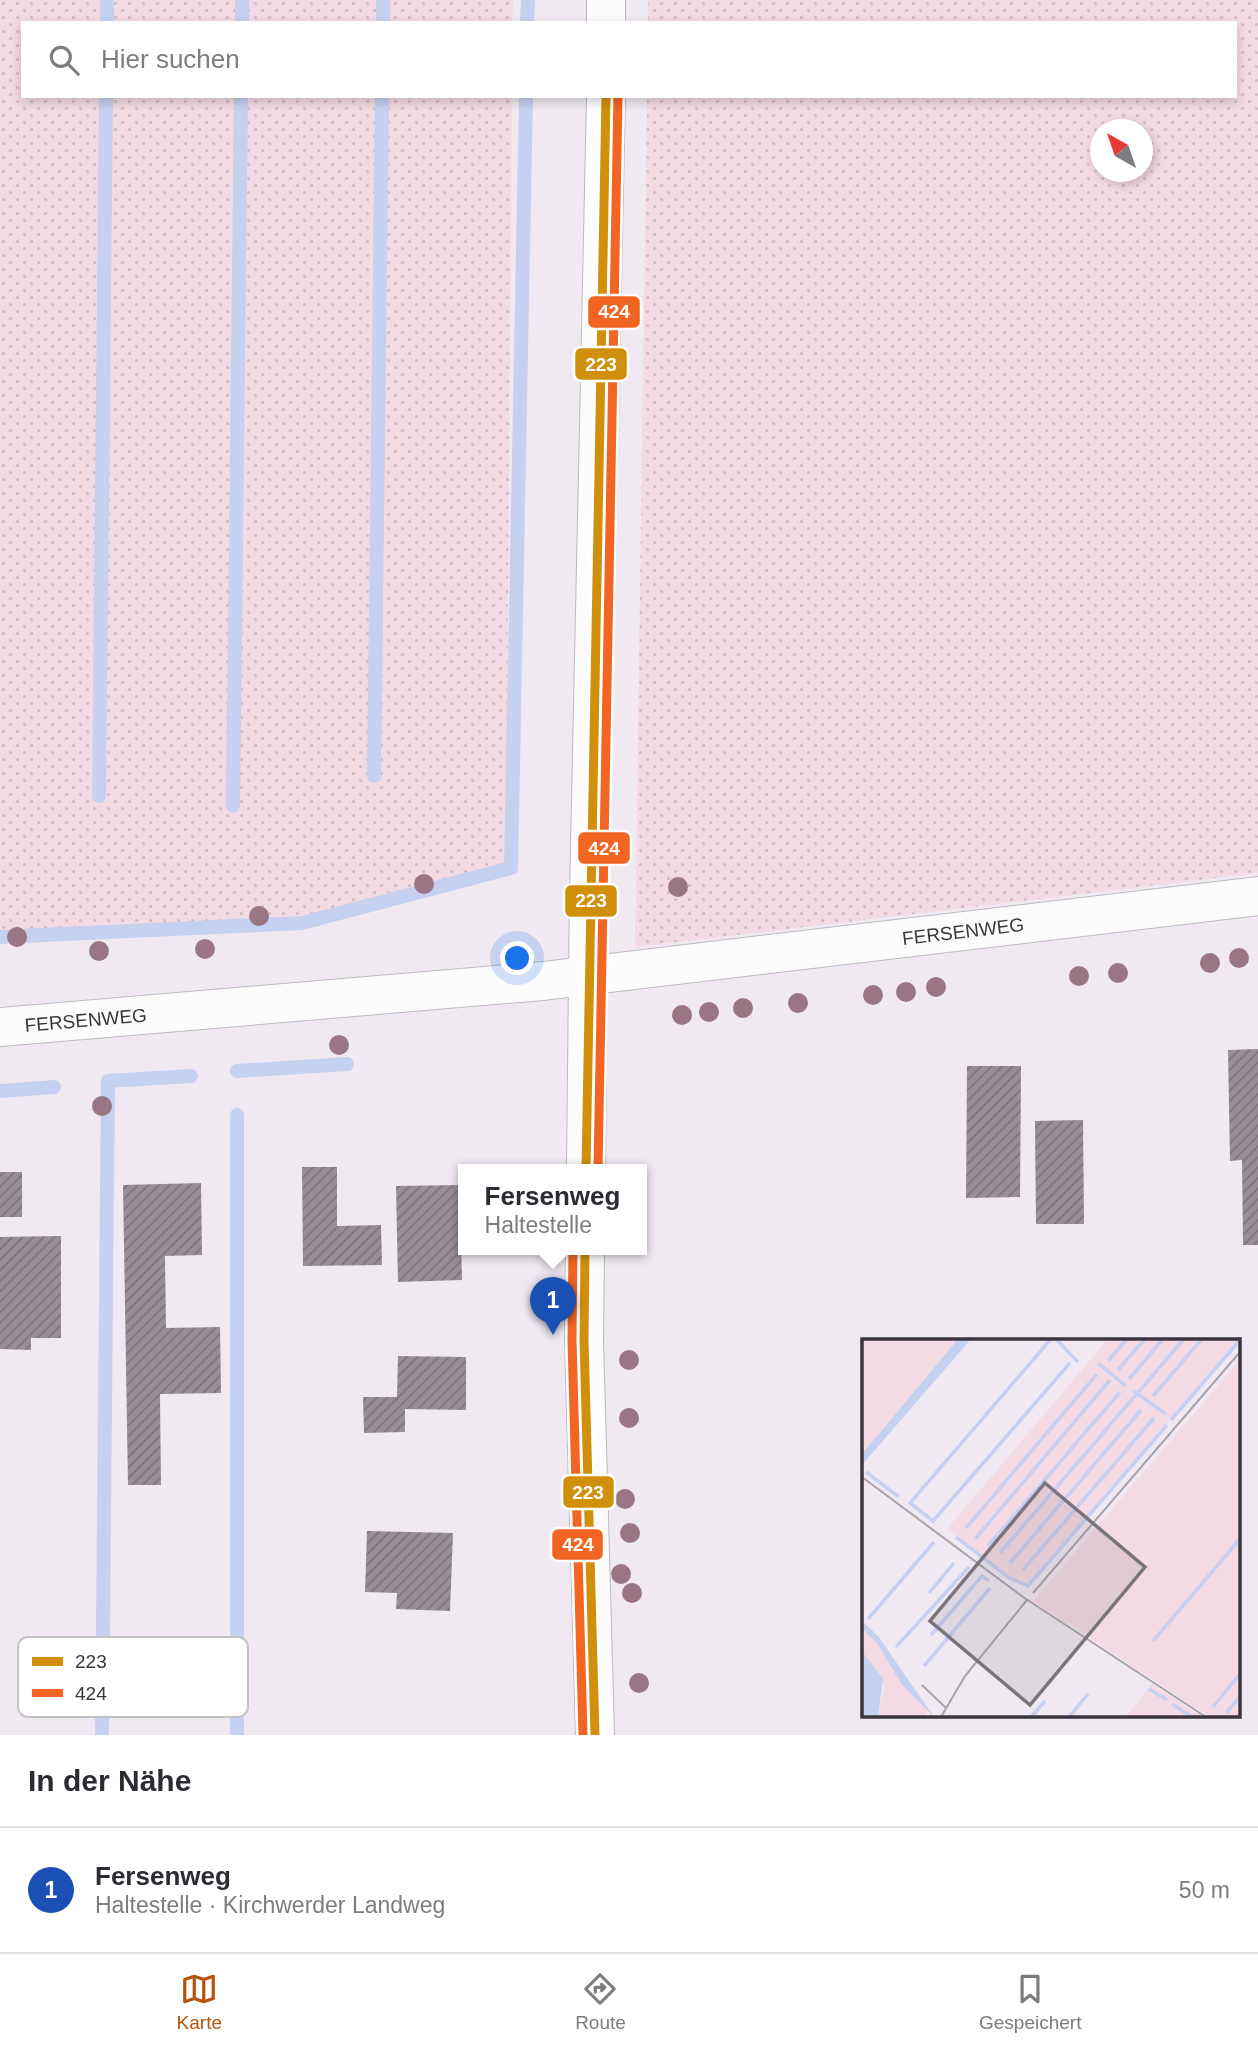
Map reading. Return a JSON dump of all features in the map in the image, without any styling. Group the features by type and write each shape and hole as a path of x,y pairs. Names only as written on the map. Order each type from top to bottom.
{"street":[{"path":"606,21 607,0"},
{"path":"586,1164 606,98"},
{"name":"FERSENWEG","path":"0,1027 588,975 1258,896"},
{"path":"585,1255 584,1340 595,1735"}],"shaded area":[{"path":"0,0 513,0 512,21 21,21 21,98 512,98 506,863 297,918 0,932"},
{"path":"648,0 1258,0 1258,873 635,947 647,98 1237,98 1237,21 648,21"}],"building":[{"path":"1258,1049 1258,1245 1243,1245 1242,1160 1230,1161 1228,1050"},
{"path":"967,1066 1021,1066 1020,1197 966,1198"},
{"path":"1083,1120 1084,1224 1036,1224 1035,1121"},
{"path":"302,1167 337,1167 337,1226 381,1225 382,1265 303,1266"},
{"path":"0,1172 22,1172 22,1217 0,1217"},
{"path":"201,1183 202,1255 165,1256 166,1328 220,1327 221,1393 160,1394 161,1485 128,1485 123,1185"},
{"path":"458,1185 458,1255 461,1255 462,1280 398,1282 396,1186"},
{"path":"61,1236 61,1338 31,1338 31,1350 0,1349 0,1237"},
{"path":"398,1356 466,1357 466,1410 405,1409 405,1432 364,1433 363,1397 397,1397"},
{"path":"367,1531 453,1533 450,1611 396,1609 397,1593 365,1592"}],"waterway":[{"path":"107,0 107,21"},
{"path":"242,0 242,21"},
{"path":"383,0 383,21"},
{"path":"527,21 528,0"},
{"path":"99,796 106,98"},
{"path":"233,806 241,98"},
{"path":"374,776 382,98"},
{"path":"0,937 302,923 511,868 526,98"},
{"path":"237,1071 347,1064"},
{"path":"103,1637 108,1081 191,1076"},
{"path":"0,1091 54,1087"},
{"path":"237,1115 237,1637"},
{"path":"102,1717 102,1735"},
{"path":"237,1717 237,1735"}],"transit line":[{"name":"223","path":"586,1164 606,98"},
{"name":"424","path":"598,1164 618,98"},
{"name":"424","path":"573,1255 572,1340 583,1735"},
{"name":"223","path":"585,1255 584,1340 595,1735"}],"place":[{"name":"Fersenweg","path":"553,1335"}]}
